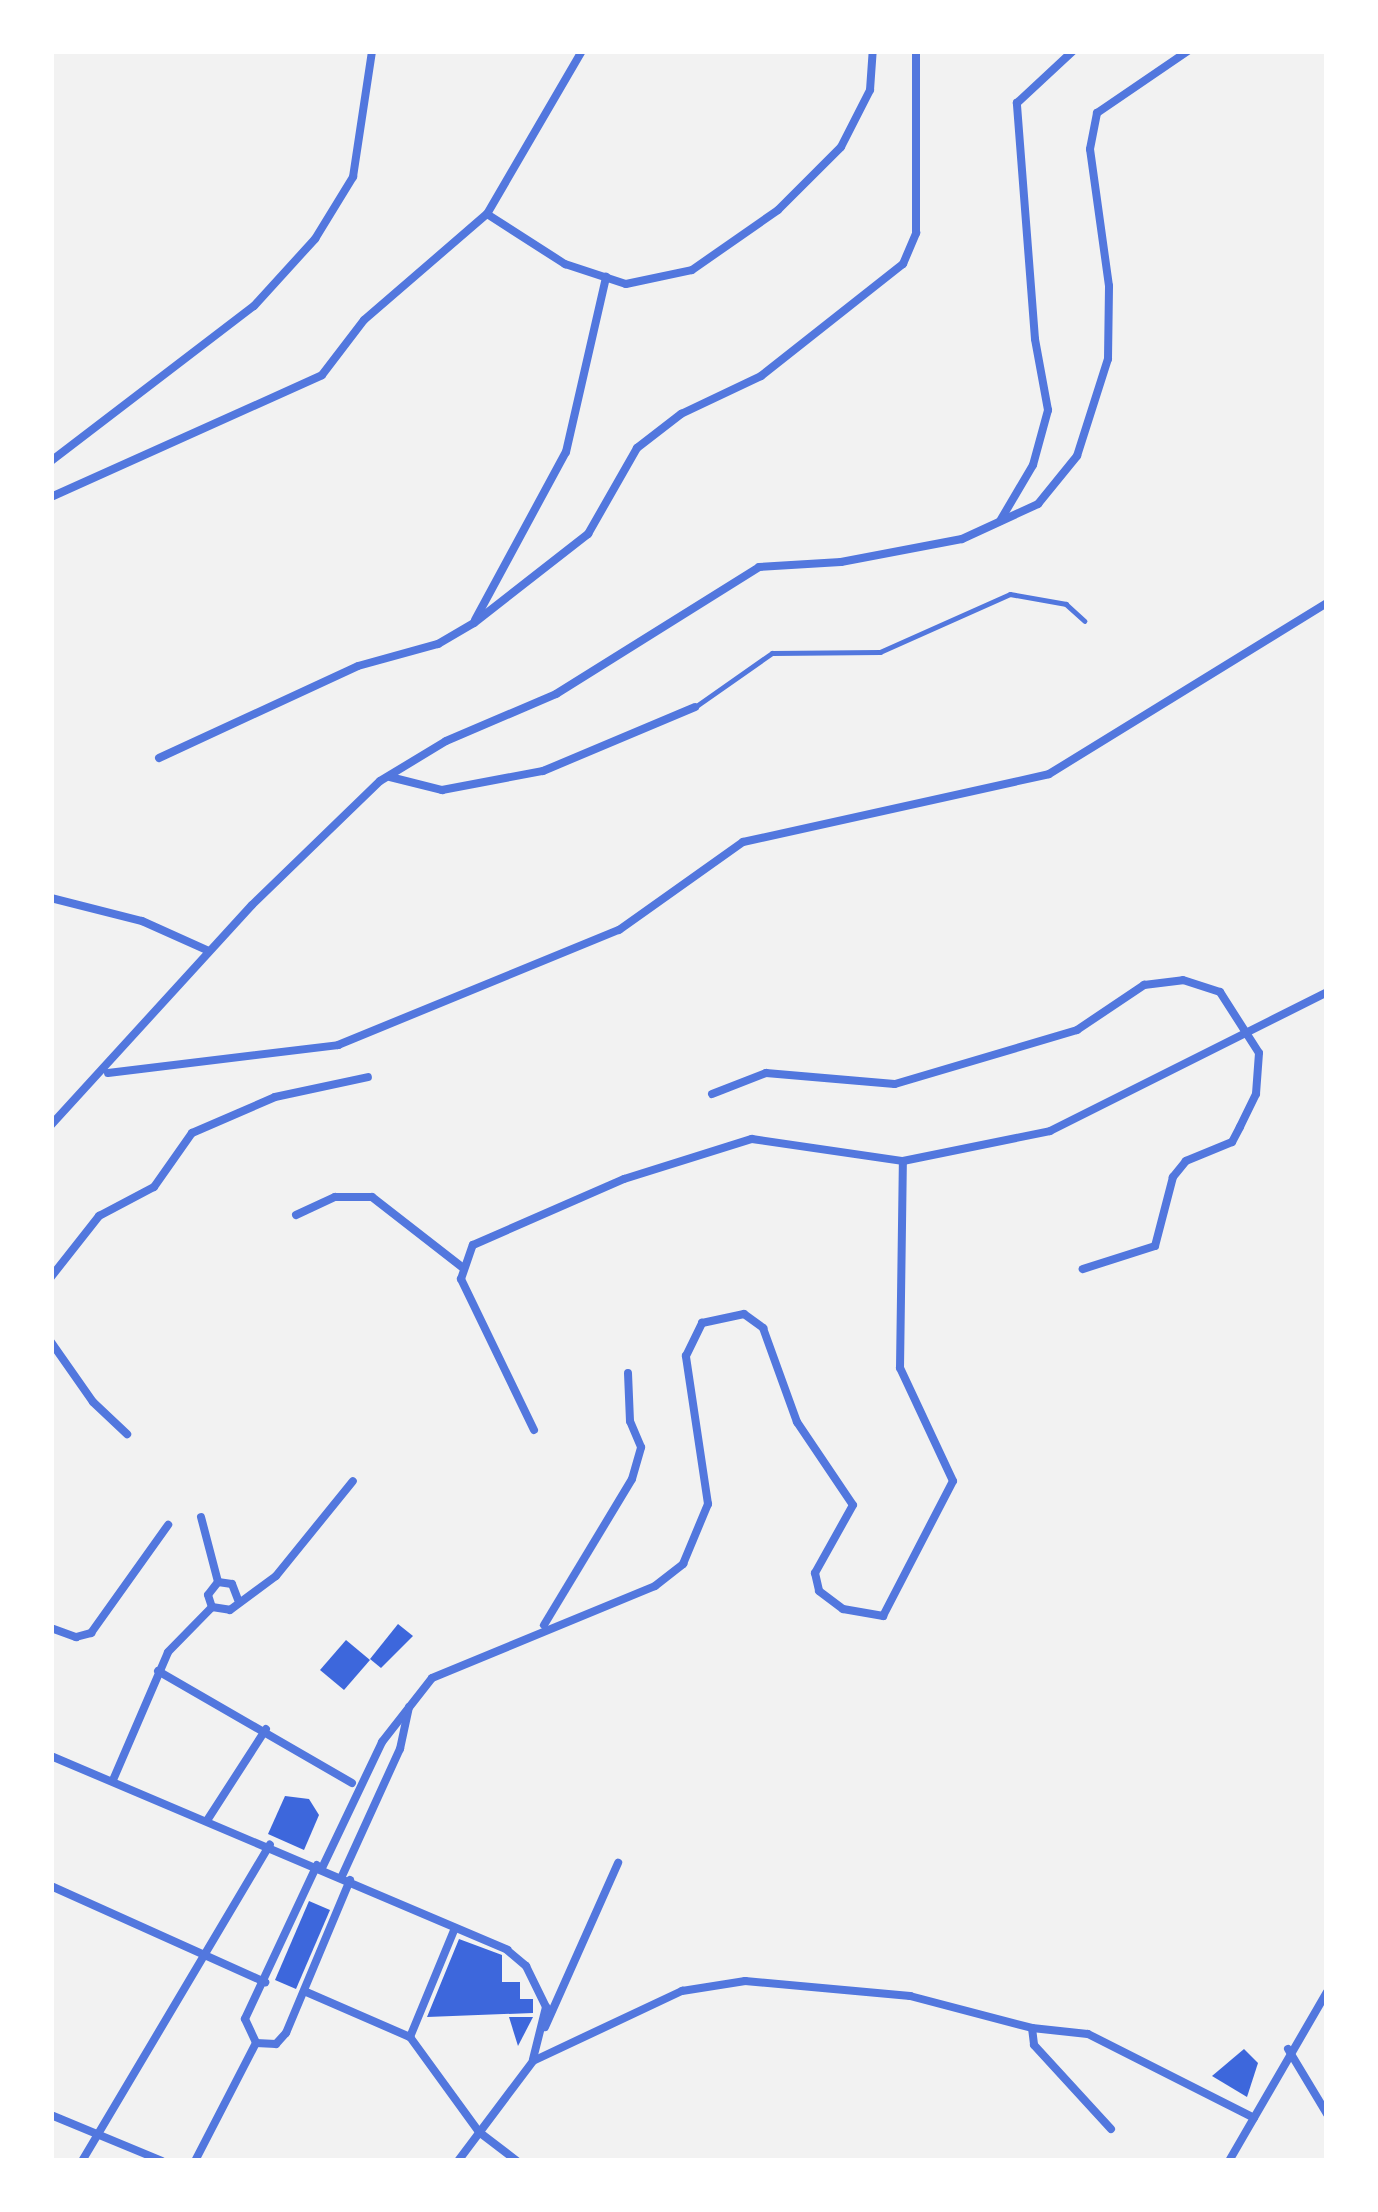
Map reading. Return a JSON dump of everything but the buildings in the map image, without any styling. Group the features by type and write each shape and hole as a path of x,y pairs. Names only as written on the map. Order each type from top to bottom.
{"street":[{"path":"51,461 254,306 315,239 353,177 372,51"},
{"path":"51,497 322,375 364,320 487,214 582,51"},
{"path":"487,214 565,264 626,284 692,270 778,210 841,147 871,90 873,51"},
{"path":"159,758 358,666 438,644 474,623 588,534 637,448 681,414 761,376 903,264 916,233 916,51"},
{"path":"1000,522 1033,464 1048,410 1034,339 1017,103 1073,51"},
{"path":"51,1125 106,1073 209,951 388,777 556,694 759,568 841,562 962,539 1038,504 1077,456 1108,359 1109,286 1090,149 1097,113 1188,51"},
{"path":"474,623 566,452 606,277"},
{"path":"106,1073 338,1045 619,930 742,842 1049,774 1327,603"},
{"path":"388,777 442,790 543,771 695,707"},
{"path":"51,898 101,907 209,951"},
{"path":"712,1094 766,1072 895,1084 1077,1030 1128,993 1164,982 1220,992 1246,1031 1260,1073 1232,1142 1186,1160 1173,1177 1155,1246 1084,1269"},
{"path":"462,1267 473,1245 518,1221 752,1139 902,1161 1050,1131 1327,992"},
{"path":"51,1277 99,1216 154,1187 192,1133 275,1096 368,1077"},
{"path":"256,2043 244,2026 320,1867 411,1700 453,1665 657,1585 698,1540 707,1478 688,1342 701,1323 734,1313 763,1328 797,1422 854,1504 815,1573 819,1591 868,1618 891,1608 953,1481 900,1368 902,1161"},
{"path":"296,1215 335,1197 372,1197 462,1267 487,1339 534,1430"},
{"path":"51,1342 93,1402 128,1434"},
{"path":"543,1626 632,1479 641,1447 630,1421 628,1373"},
{"path":"212,1606 230,1610 303,1550 353,1481"},
{"path":"201,1517 218,1582"},
{"path":"51,1628 76,1637 92,1633 168,1525"},
{"path":"218,1582 232,1584 238,1601"},
{"path":"212,1606 208,1594 218,1582"},
{"path":"113,1780 158,1671 212,1606"},
{"path":"158,1671 266,1729 352,1783"},
{"path":"256,2043 281,2042 400,1749 411,1700"},
{"path":"208,1819 266,1729"},
{"path":"51,1756 346,1878 455,1927 526,1966 546,2007 542,2034"},
{"path":"82,2161 269,1845"},
{"path":"458,2161 533,2061 618,1863"},
{"path":"51,1886 265,1982"},
{"path":"410,2037 455,1927"},
{"path":"533,2061 682,1990 745,1981 910,1996 1032,2028 1088,2034 1254,2118"},
{"path":"304,1991 410,2037 479,2132 518,2161"},
{"path":"1229,2161 1288,2048 1327,1992"},
{"path":"1032,2028 1034,2044 1112,2128"},
{"path":"195,2161 256,2043"},
{"path":"1288,2048 1327,2114"},
{"path":"51,2115 162,2161"}],"lane":[{"path":"695,707 772,653 880,652 1010,594 1066,604 1085,621"}]}
